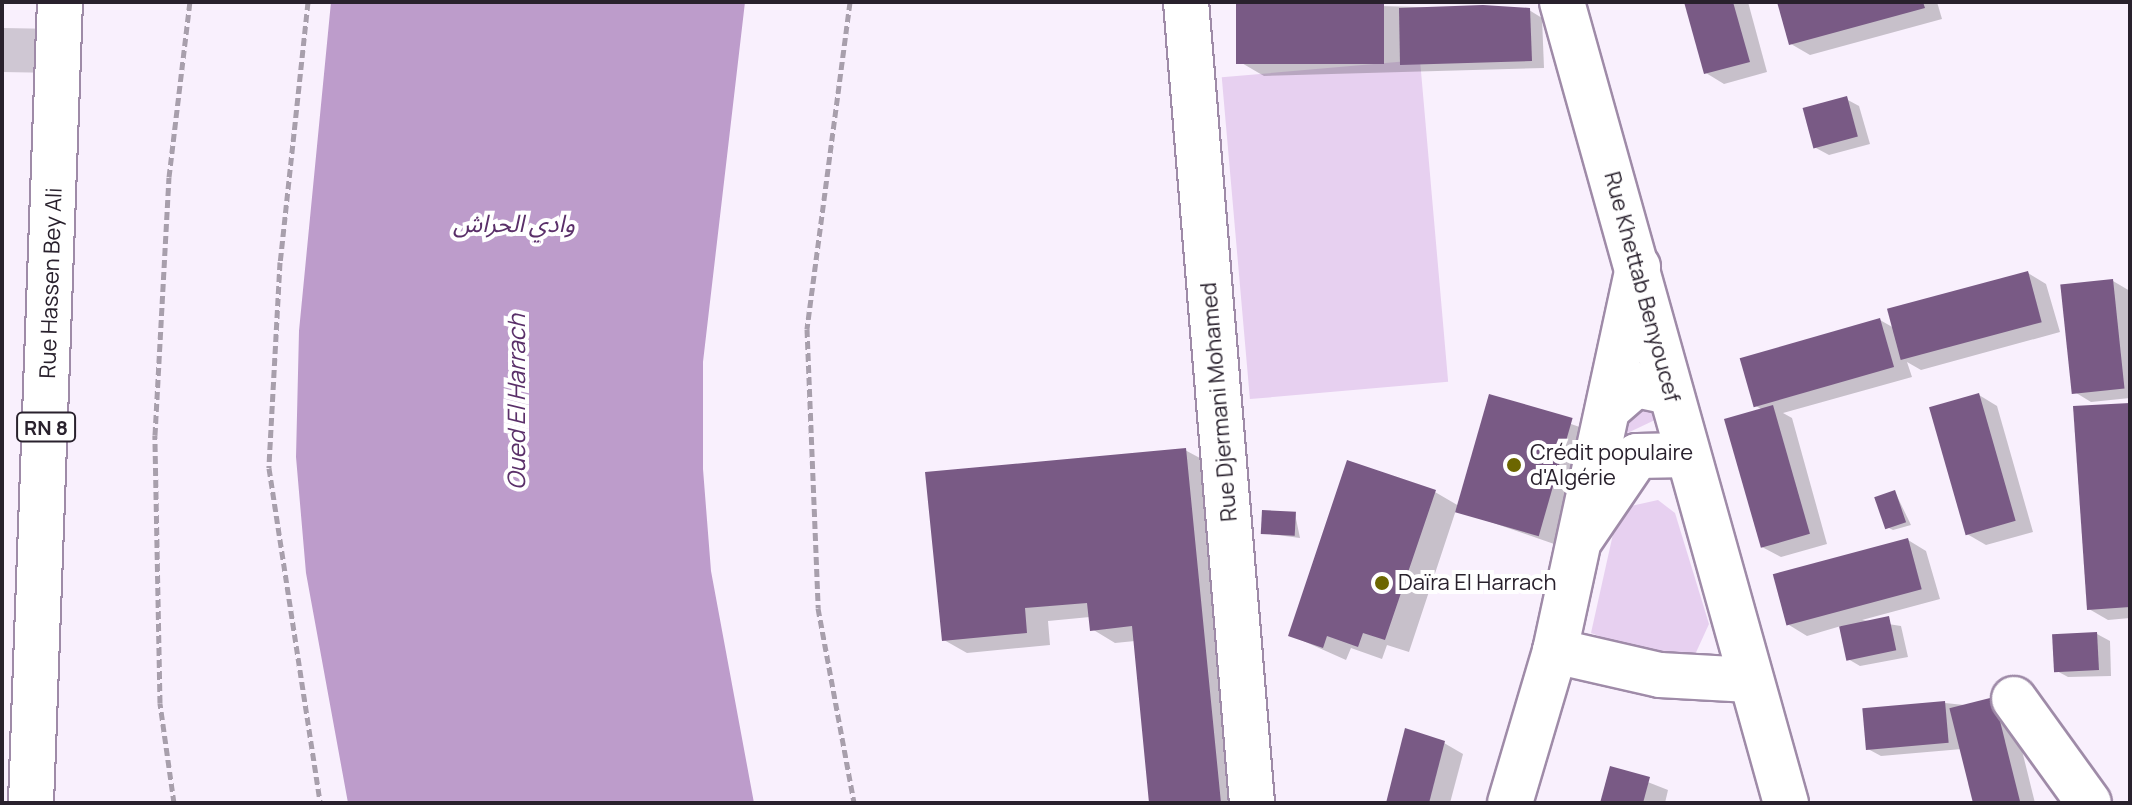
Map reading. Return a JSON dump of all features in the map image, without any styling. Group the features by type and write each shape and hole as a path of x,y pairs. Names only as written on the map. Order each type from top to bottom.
{"main road":[{"name":"Rue Hassen Bey Ali","path":"31,803 60,2"},
{"name":"Rue Djermani Mohamed","path":"1186,2 1252,803"},
{"name":"Rue Khettab Benyoucef","path":"1562,2 1786,803"},
{"path":"1510,803 1555,651 1638,267"},
{"path":"1608,409 1636,385 1670,392"},
{"path":"1582,537 1637,456 1688,455"},
{"path":"1555,651 1660,675 1750,680"},
{"path":"2014,699 2089,803"}],"path":[{"path":"174,803 160,703 155,435 169,177 190,2"},
{"path":"308,2 280,262 269,468 320,803"},
{"path":"850,2 807,329 818,608 854,803"}],"shaded area":[{"path":"1420,60 1448,382 1250,399 1222,77"},
{"path":"1631,409 1654,410 1657,419 1617,438"},
{"path":"1658,500 1675,513 1709,624 1693,659 1660,659 1591,633 1615,525 1631,506"}],"water":[{"name":"وادي الحراش","path":"331,2 745,2 703,362 703,469 711,571 754,803 348,803 306,573 296,457 299,331"}],"building":[{"path":"1236,2 1384,2 1384,64 1236,64"},
{"path":"1684,2 1733,2 1750,62 1704,74"},
{"path":"1777,2 1923,2 1925,8 1789,45"},
{"path":"1483,5 1530,8 1532,61 1400,65 1399,8"},
{"path":"1847,96 1858,137 1813,148 1803,108"},
{"path":"2028,271 2042,322 1901,360 1887,309"},
{"path":"2113,279 2124,388 2072,394 2060,285"},
{"path":"1880,318 1894,367 1754,407 1740,358"},
{"path":"1979,393 2016,521 1966,535 1929,407"},
{"name":"Crédit populaire d'Algérie","path":"1489,394 1573,418 1539,536 1455,512"},
{"path":"2130,403 2130,607 2087,610 2073,406"},
{"path":"1773,405 1810,534 1761,548 1724,419"},
{"path":"1186,448 1221,803 1149,803 1132,626 1090,631 1087,603 1025,608 1027,633 942,641 925,472"},
{"path":"1347,460 1436,490 1385,640 1363,633 1358,647 1327,636 1323,648 1288,636"},
{"path":"1895,490 1906,522 1885,529 1874,497"},
{"path":"1262,510 1296,512 1295,536 1261,534"},
{"path":"1908,538 1922,589 1786,625 1773,574"},
{"path":"1889,616 1896,650 1846,661 1839,627"},
{"path":"2097,632 2099,670 2054,672 2052,634"},
{"path":"1994,697 2020,803 1973,803 1949,708"},
{"path":"1945,701 1949,743 1866,750 1862,708"},
{"path":"1405,728 1445,741 1429,803 1386,803"},
{"path":"1610,766 1650,777 1643,803 1600,803"}],"tunnel":[{"path":"2,50 59,51"}],"place":[{"name":"Crédit populaire d'Algérie","path":"1514,465"},
{"name":"Daïra El Harrach","path":"1382,583"}],"water label":[{"name":"Oued El Harrach","path":"516,402"}]}
